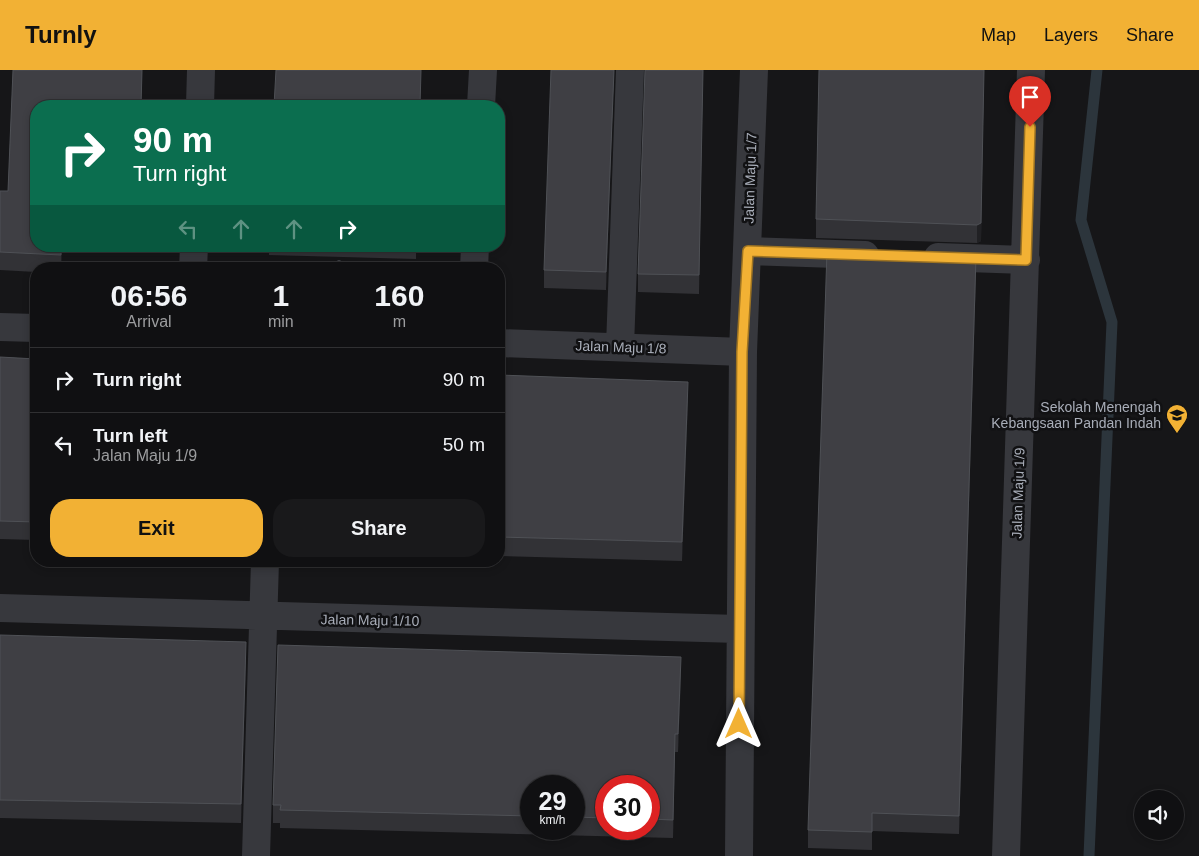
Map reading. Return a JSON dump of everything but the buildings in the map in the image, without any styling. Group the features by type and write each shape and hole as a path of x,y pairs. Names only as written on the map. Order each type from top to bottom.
{"street":[{"path":"200,100 201,70"},
{"path":"481,100 483,70"},
{"path":"620,347 630,70"},
{"name":"Jalan Maju 1/7","path":"739,856 742,352 748,251 754,70"},
{"name":"Jalan Maju 1/9","path":"1006,856 1031,70"},
{"path":"748,251 887,256"},
{"path":"917,257 1026,260"},
{"path":"0,327 30,328"},
{"name":"Jalan Maju 1/8","path":"505,343 742,352"},
{"path":"256,856 266,567"},
{"name":"Jalan Maju 1/10","path":"0,608 263,617 739,629"}],"waterway":[{"path":"1089,856 1112,322 1081,220 1097,70"}],"place":[{"name":"Sekolah Menengah Kebangsaan Pandan Indah","path":"1177,434"}],"route":[{"path":"739,724 742,352 748,251 1026,260 1030,127"}]}
